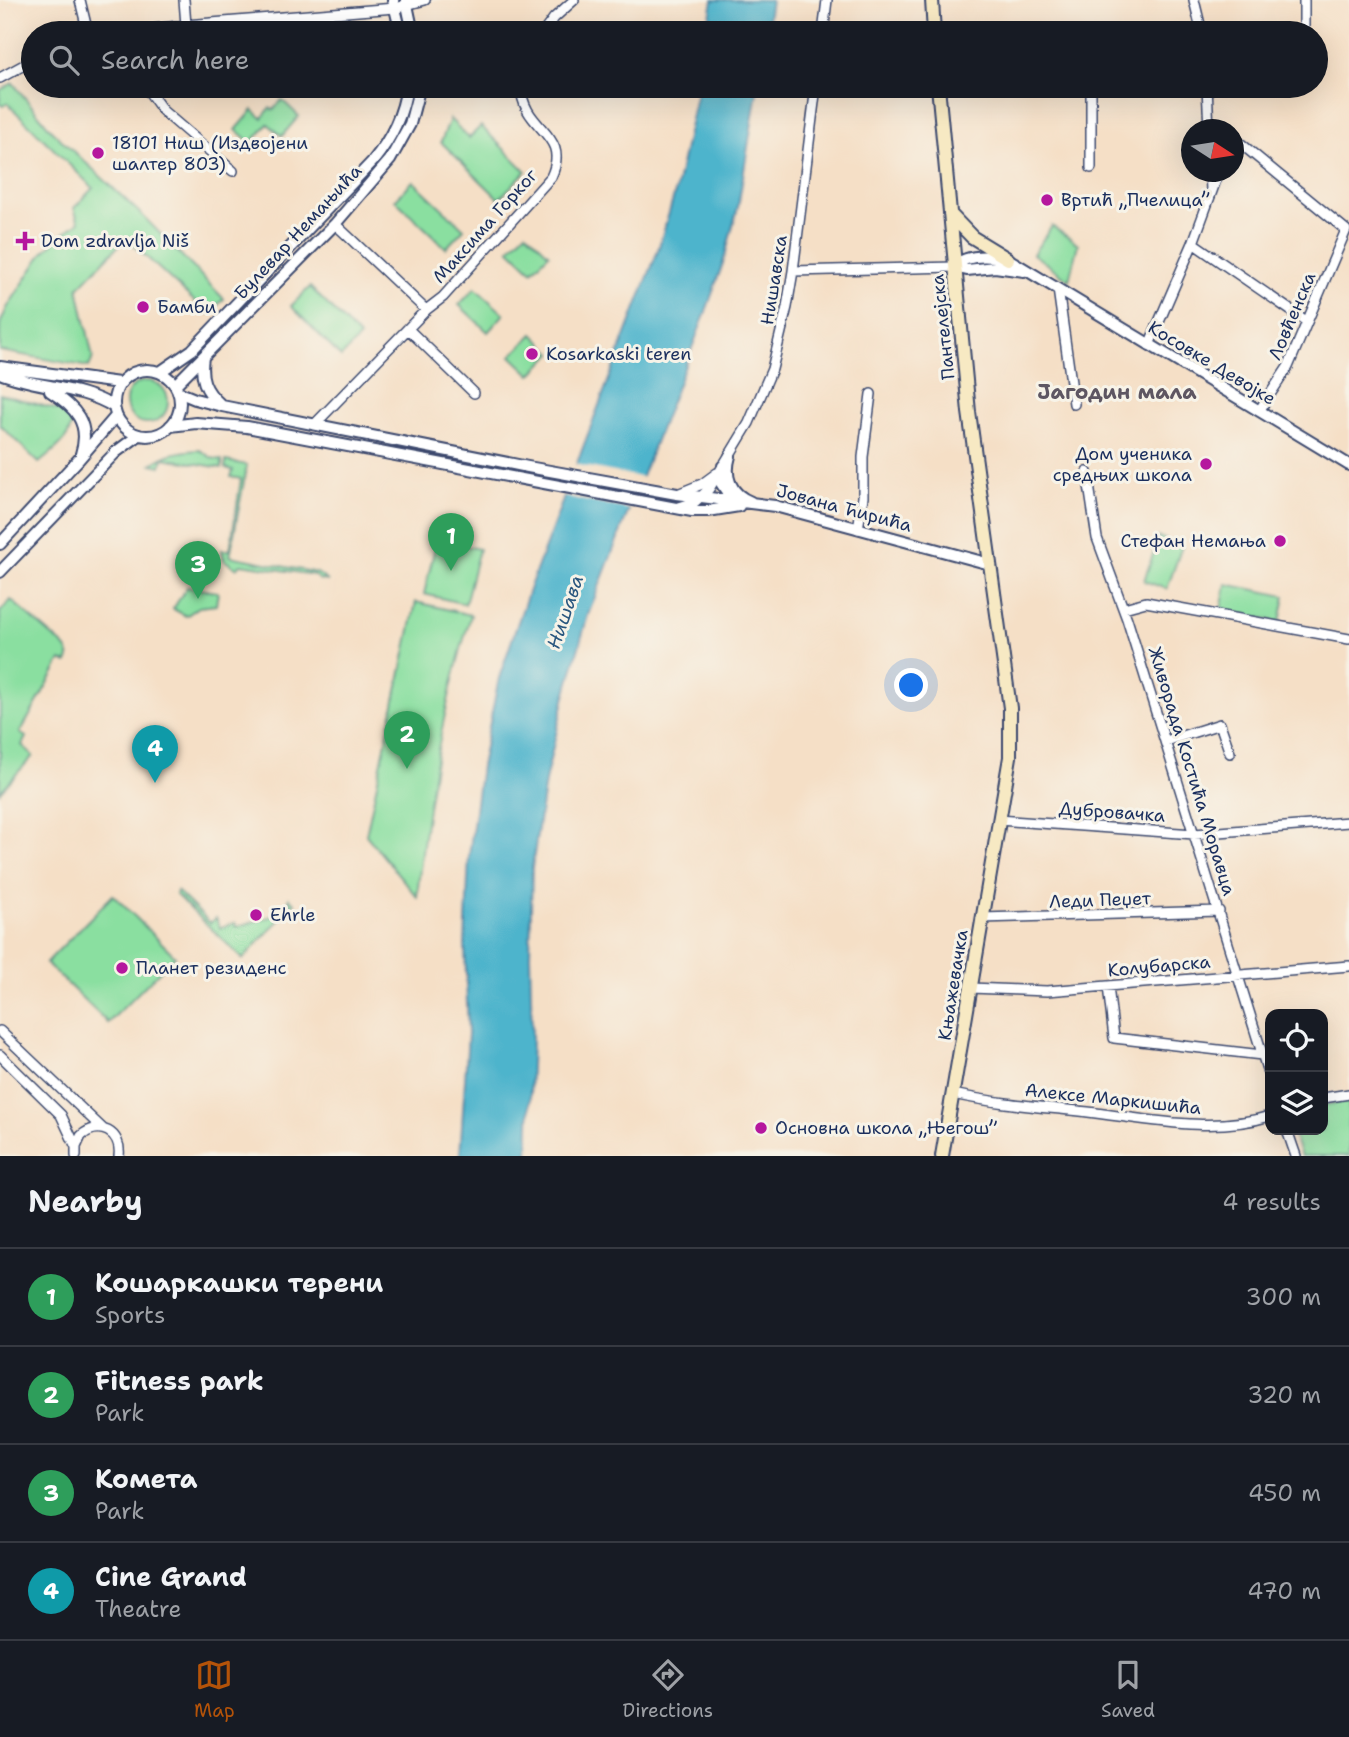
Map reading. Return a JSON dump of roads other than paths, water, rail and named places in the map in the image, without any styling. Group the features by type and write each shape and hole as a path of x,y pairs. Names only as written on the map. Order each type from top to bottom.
{"main road":[{"path":"932,0 933,21"},
{"name":"Пантелејска","path":"939,98 969,412 1011,723 1010,757 998,820"},
{"path":"950,213 972,237 1008,259"},
{"name":"Књажевачка","path":"942,1156 998,820"}],"street":[{"path":"80,0 85,21"},
{"path":"184,0 186,21"},
{"path":"217,21 425,0"},
{"path":"552,21 574,0"},
{"path":"824,21 827,0"},
{"path":"1194,0 1199,21"},
{"path":"1304,0 1304,21"},
{"path":"406,2 410,21"},
{"path":"0,78 21,67"},
{"path":"154,98 163,111 233,171"},
{"name":"Булевар Немањића","path":"160,372 192,349 373,162 398,122 404,98"},
{"name":"Булевар Немањића","path":"177,388 203,357 335,224 390,160 415,111 418,98"},
{"name":"Максима Горког","path":"315,424 426,310 443,297 551,177 557,164 555,144 530,117 521,98"},
{"name":"Нишавска","path":"702,497 749,423 772,369 793,271 815,98"},
{"path":"1091,98 1091,168"},
{"path":"1208,98 1210,119"},
{"name":"Ловћенска","path":"1244,146 1346,230 1287,368 1259,411"},
{"path":"1210,182 1211,195"},
{"path":"1149,345 1193,243 1216,182"},
{"path":"335,224 426,310"},
{"path":"1193,243 1306,321"},
{"name":"Косовке Девојке","path":"1032,273 1002,268 967,270 954,267 958,262 981,256 1008,259 1032,273 1349,466"},
{"path":"793,271 954,267"},
{"path":"1058,289 1074,404"},
{"path":"408,329 474,393"},
{"path":"203,357 202,377 205,386 222,406"},
{"path":"0,367 119,383"},
{"path":"0,544 79,459 115,412 114,395 119,383 134,372 147,369 160,372 177,388 195,399 222,406 528,467 745,504"},
{"path":"0,373 96,398 115,412 130,431 139,435 154,435 170,426 196,422 247,427 674,508 708,511 745,504"},
{"path":"42,386 68,403 79,414 84,426 79,459"},
{"path":"170,426 178,413 177,388"},
{"path":"858,529 871,394"},
{"path":"0,572 116,452 139,435"},
{"path":"730,456 727,466 731,485 744,500 757,505"},
{"path":"678,494 702,484 723,466"},
{"path":"723,466 720,477 724,489 745,504"},
{"name":"Живорада Костића Моравца","path":"1087,472 1097,538 1124,608 1268,1072"},
{"path":"674,508 685,506 702,497"},
{"name":"Јована Ћирића","path":"745,504 775,506 989,564"},
{"path":"1124,608 1146,602 1349,639"},
{"path":"1166,741 1220,724 1230,753"},
{"name":"Дубровачка","path":"998,820 1194,834 1349,822"},
{"name":"Леди Пеџет","path":"981,918 1219,911"},
{"name":"Колубарска","path":"971,988 1047,991 1349,966"},
{"path":"1108,986 1114,1038 1262,1055"},
{"path":"0,1031 103,1129 112,1133 118,1140 119,1156"},
{"path":"0,1055 61,1115 76,1153"},
{"name":"Алексе Маркишића","path":"953,1094 1018,1105 1192,1124 1228,1125 1265,1117"},
{"path":"1328,1097 1349,1094"},
{"path":"76,1153 77,1141 85,1132 103,1129"},
{"path":"1289,1135 1296,1156"}],"water":[{"path":"713,0 771,0 768,21 709,21"},
{"name":"Нишава","path":"695,98 756,98 738,207 723,263 588,615 545,781 532,868 532,1036 528,1156 460,1156 468,1034 465,945 469,856 481,766 499,678 531,584 658,250 676,189"}],"place":[{"name":"18101 Ниш (Издвојени шалтер 803)","path":"98,153"},
{"name":"Вртић „Пчелица”","path":"1047,200"},
{"name":"Dom zdravlja Niš","path":"25,241"},
{"name":"Бамби","path":"143,307"},
{"name":"Kosarkaski teren","path":"532,354"},
{"name":"Дом ученика средњих школа","path":"1206,464"},
{"name":"Стефан Немања","path":"1280,541"},
{"name":"Кошаркашки терени","path":"451,571"},
{"name":"Комета","path":"198,599"},
{"name":"Fitness park","path":"407,769"},
{"name":"Cine Grand","path":"155,783"},
{"name":"Ehrle","path":"256,915"},
{"name":"Планет резиденс","path":"122,968"},
{"name":"Основна школа „Његош”","path":"761,1128"}],"district":[{"name":"Јагодин мала","path":"1117,392"}]}
